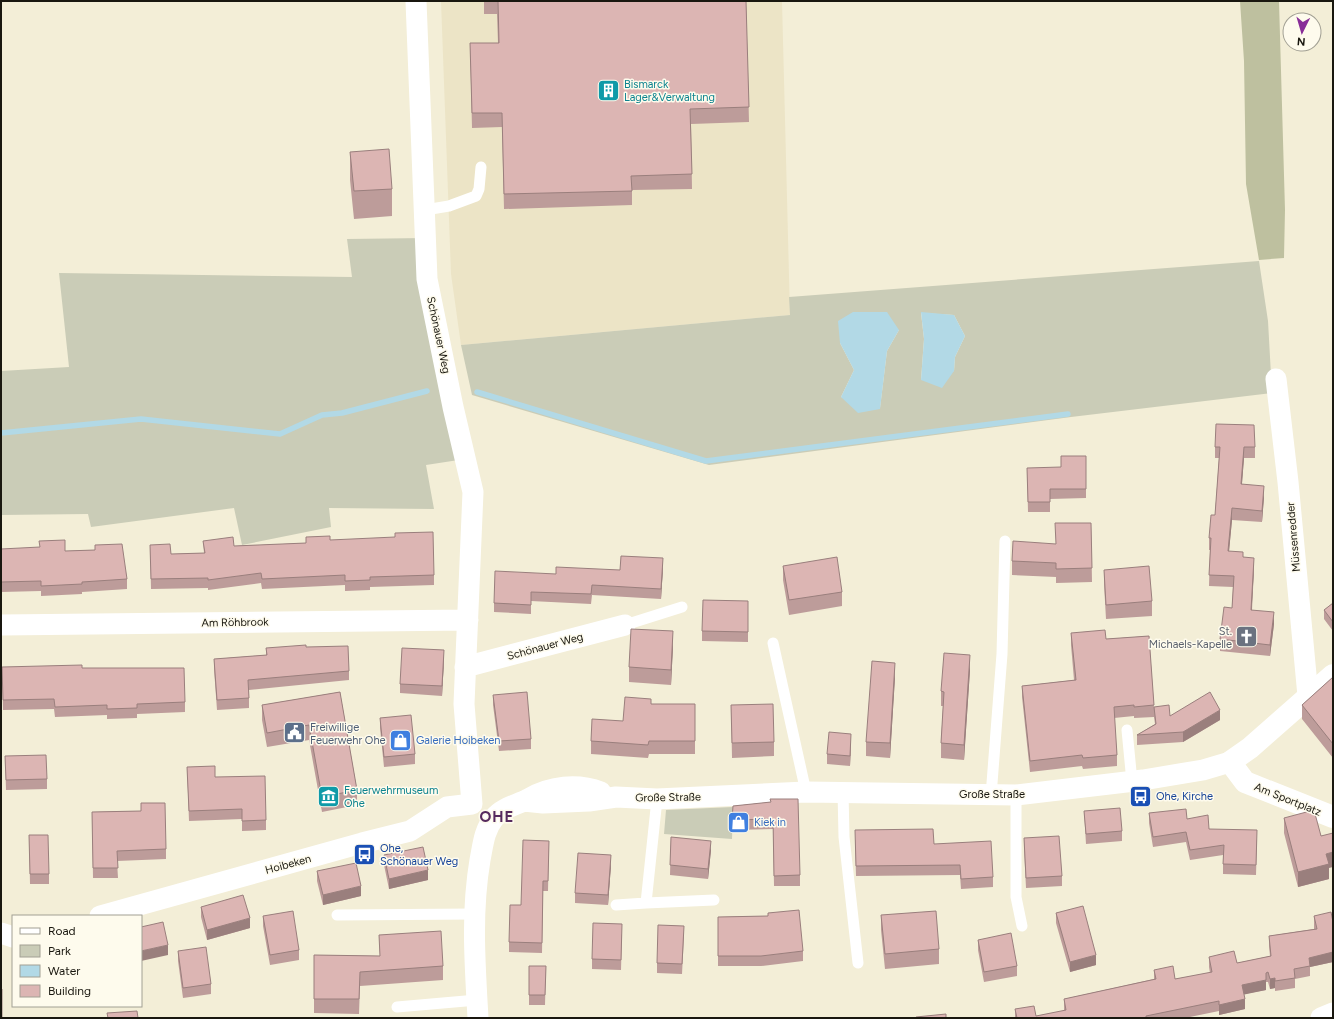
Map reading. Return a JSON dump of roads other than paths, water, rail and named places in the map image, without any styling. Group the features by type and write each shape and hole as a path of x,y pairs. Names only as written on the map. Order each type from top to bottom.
{"street":[{"name":"Schönauer Weg","path":"416,1 427,279 453,406 473,492 465,667 465,733 472,804"},
{"name":"Müssenredder","path":"1276,379 1288,482 1308,696"},
{"name":"Am Röhbrook","path":"1,625 468,620"},
{"name":"Schönauer Weg","path":"465,667 625,625"},
{"name":"Große Straße","path":"478,1009 474,914 483,842 486,830 495,816 510,806 524,801 543,803 616,798 657,799 843,791 991,796 1016,795 1132,782 1203,770 1230,762 1250,748 1333,675"},
{"name":"Am Sportplatz","path":"1230,762 1245,782 1333,817"},
{"path":"472,804 495,816"},
{"name":"Hoibeken","path":"104,915 410,831 447,807 472,804"},
{"path":"1,933 12,937"},
{"path":"1,946 12,943"},
{"path":"1322,1018 1333,1013"}],"lane":[{"path":"425,210 449,206 476,196 479,189 481,168"},
{"path":"991,796 1002,654 1006,541"},
{"path":"625,625 682,607"},
{"path":"773,643 806,792"},
{"path":"1127,730 1132,782"},
{"path":"843,791 844,837 858,963"},
{"path":"1016,795 1016,897 1022,926"},
{"path":"646,903 657,799"},
{"path":"616,905 714,900"},
{"path":"337,915 474,914"},
{"path":"397,1007 478,1009"}],"water":[{"path":"853,312 887,312 899,330 887,351 880,409 858,413 841,397 854,370 840,343 838,321"},
{"path":"921,312 954,315 965,336 955,357 954,371 942,388 921,380 924,339"}],"waterway":[{"path":"1,433 141,419 280,434 322,415 342,413 427,391"},
{"path":"477,392 706,461 1068,414"}],"place":[{"name":"Bismarck Lager&Verwaltung","path":"609,90"},
{"name":"St. Michaels-Kapelle","path":"1247,637"},
{"name":"Freiwillige Feuerwehr Ohe","path":"295,733"},
{"name":"Galerie Hoibeken","path":"401,740"},
{"name":"Feuerwehrmuseum Ohe","path":"329,796"},
{"name":"Ohe, Kirche","path":"1141,796"},
{"name":"Kiek in","path":"739,822"},
{"name":"Ohe, Schönauer Weg","path":"365,854"}],"district":[{"name":"OHE","path":"497,817"}]}
